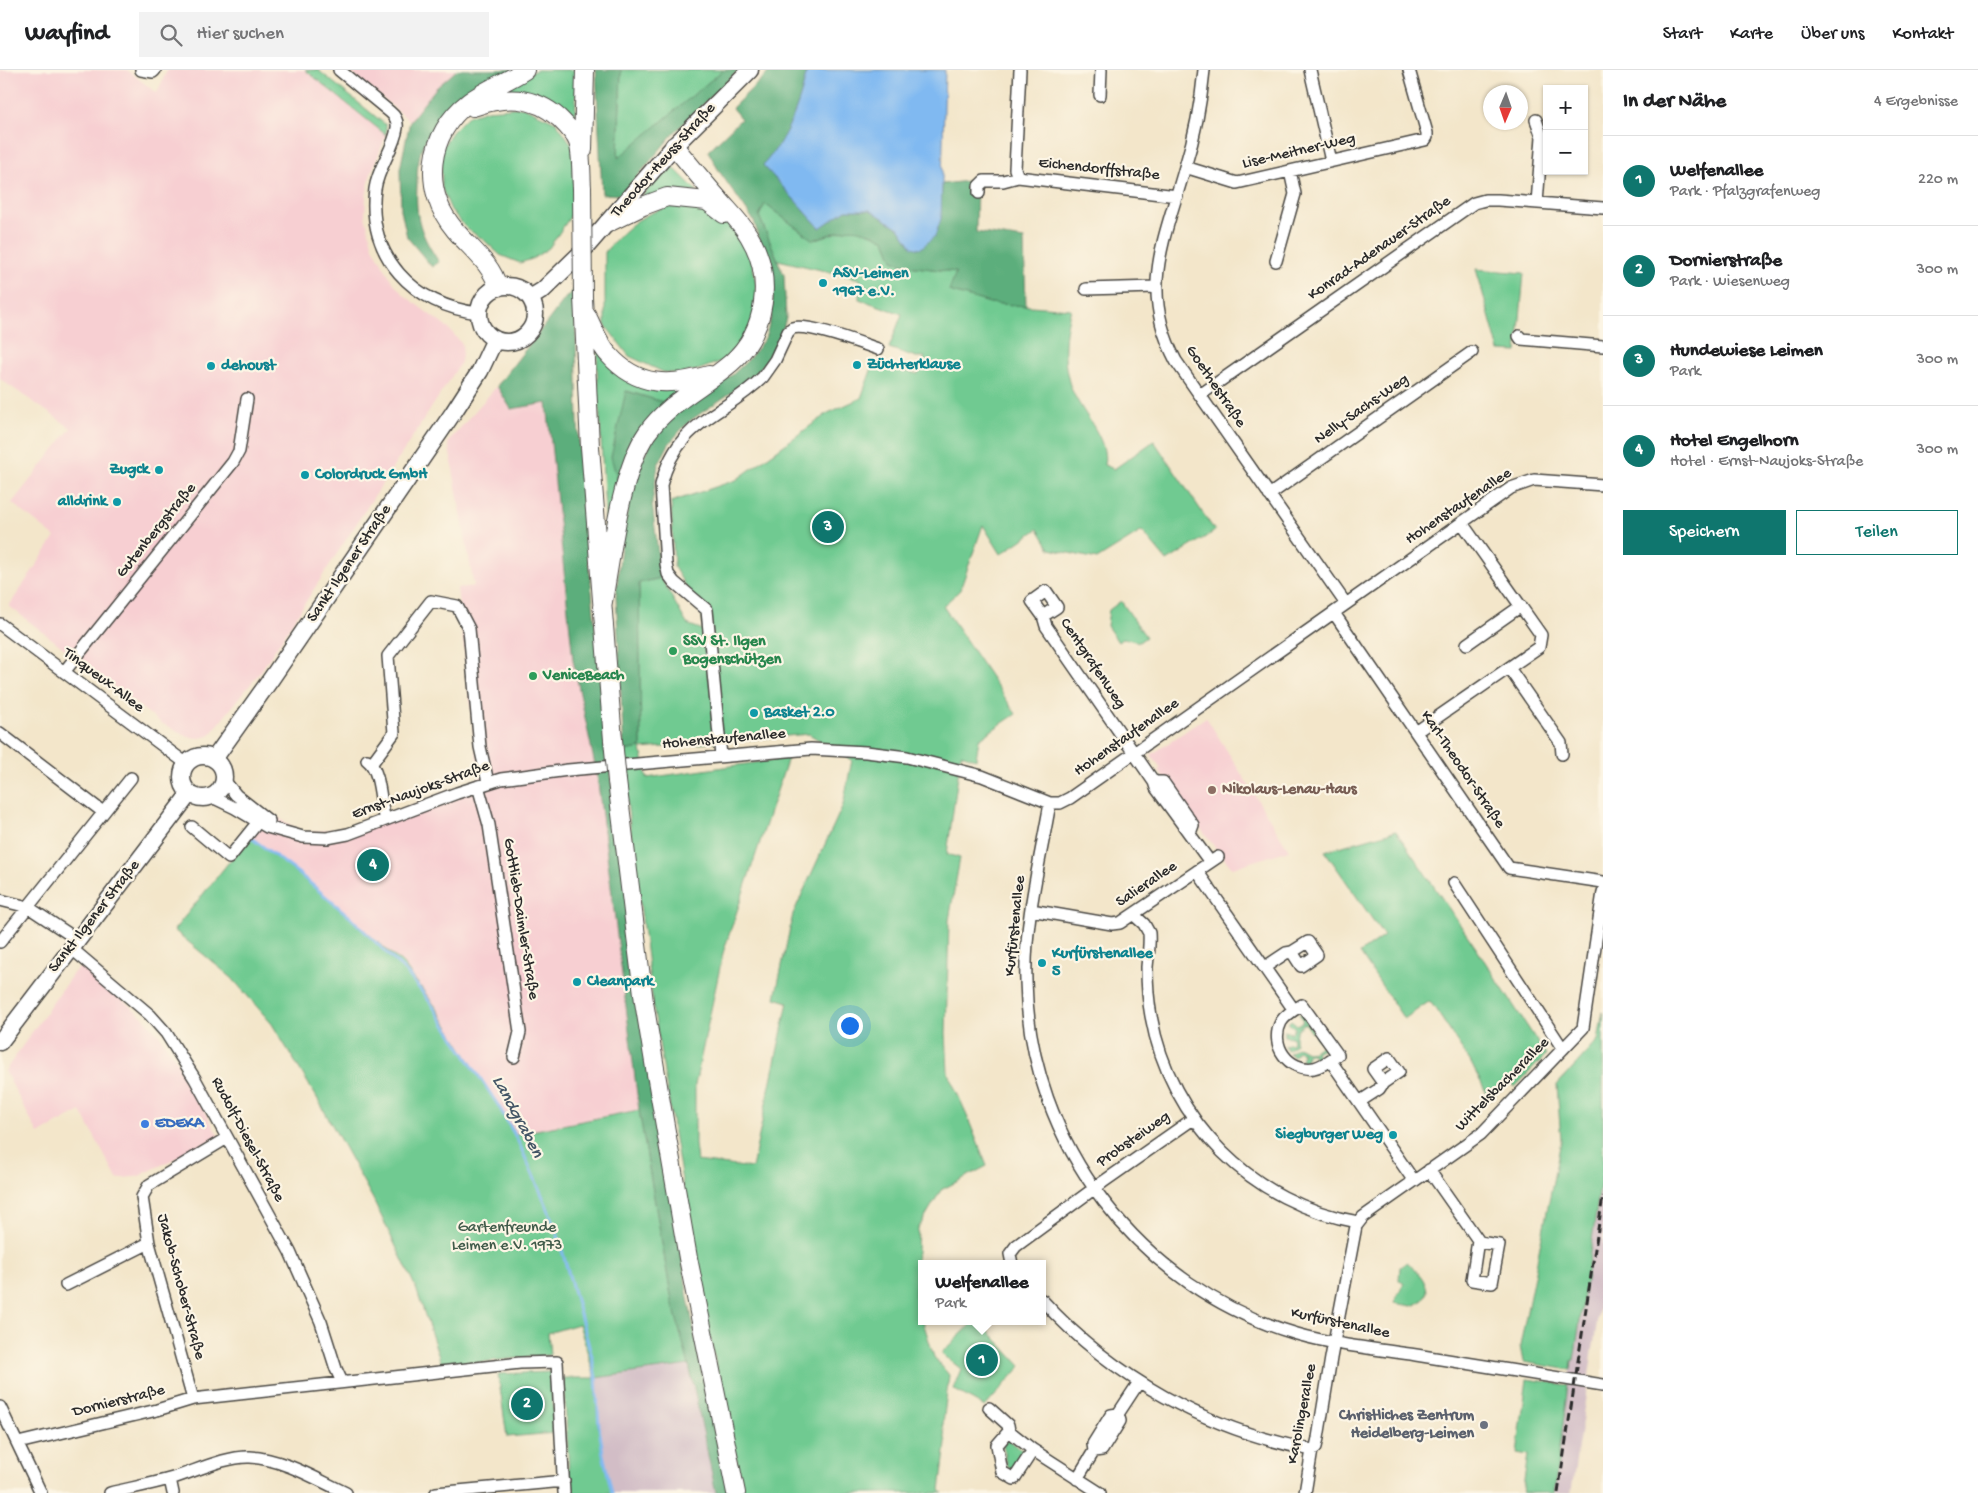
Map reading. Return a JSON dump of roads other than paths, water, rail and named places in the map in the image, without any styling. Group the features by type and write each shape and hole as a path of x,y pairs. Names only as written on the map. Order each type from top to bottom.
{"main road":[{"path":"498,288 495,276 454,229 439,203 432,180 435,150 450,118 490,88 525,70"},
{"path":"585,70 582,188 583,303 590,447 613,740 613,774 644,1002 688,1258 736,1493"},
{"path":"450,118 472,107 493,100 517,99 535,103 553,113 569,127 578,142 582,188"},
{"path":"602,607 620,510 639,446 656,421 672,405 739,356 754,334 763,308 764,288 760,262 755,248 744,229 674,146"},
{"path":"608,223 643,206 675,197 707,201 744,229"},
{"path":"583,303 608,355 626,371 637,377 660,383 675,382 717,372"}],"street":[{"path":"141,70 153,72 155,70"},
{"path":"339,70 390,112 396,120 394,141 382,166 376,187 374,209 376,230 385,253 402,278 422,293 444,306 479,313"},
{"name":"Theodor-Heuss-Straße","path":"530,298 543,290 580,254 674,146 750,70"},
{"name":"Eichendorffstraße","path":"1018,177 1015,170 1020,70"},
{"path":"1100,95 1101,70"},
{"name":"Goethestraße","path":"1204,70 1198,115 1159,258 1156,287 1158,310 1167,342 1176,361 1346,604"},
{"path":"1310,70 1331,161"},
{"name":"Lise-Meitner-Weg","path":"1185,168 1237,183 1422,141 1427,138 1427,133 1409,70"},
{"path":"1536,120 1542,137 1537,203"},
{"path":"1276,261 1295,194 1290,171"},
{"name":"Eichendorffstraße","path":"979,193 980,185 986,180 1003,180 1018,177 1177,196"},
{"name":"Konrad-Adenauer-Straße","path":"1200,395 1468,207 1479,202 1491,200 1603,208"},
{"path":"516,287 524,291 534,306 536,315 534,324 522,338 513,342 495,339 482,326 479,313 485,297 491,291 498,288 516,287"},
{"path":"1086,289 1156,287"},
{"path":"721,756 707,610 674,582 666,568 661,485 664,474 677,446 688,434 763,377 772,366 788,332 792,328 802,327 836,335 878,349"},
{"path":"1519,336 1521,339 1603,346"},
{"name":"Sankt Ilgener Straße","path":"214,760 453,413 480,371 495,339"},
{"name":"Nelly-Sachs-Weg","path":"1269,495 1472,352"},
{"name":"Gutenbergstraße","path":"64,672 233,462 239,451 247,399"},
{"name":"Hohenstaufenallee","path":"613,774 721,756 811,749 857,751 934,763 982,776 1050,804 1065,800 1512,488 1526,482 1539,480 1603,485"},
{"path":"1416,732 1539,648 1541,635 1462,523"},
{"name":"Gottlieb-Daimler-Straße","path":"385,820 376,771 369,762 394,733 388,656 431,601 457,606 469,629 483,784 520,1032 514,1057"},
{"path":"1467,644 1521,606"},
{"name":"Karl-Theodor-Straße","path":"1334,613 1509,868 1603,882"},
{"name":"Centgrafenweg","path":"1043,616 1046,626 1154,782 1163,782 1193,825 1190,833 1214,859"},
{"name":"Tinqueux-Allee","path":"0,624 187,764"},
{"path":"1509,668 1561,743 1562,754"},
{"path":"0,733 103,812"},
{"path":"205,756 214,760 222,768 223,779 219,790 210,796 199,797 190,793 184,786 182,778 183,770 187,764 198,757 205,756"},
{"name":"Ernst-Naujoks-Straße","path":"210,796 267,827 298,836 327,838 348,834 483,784 544,773 613,774"},
{"path":"0,942 131,778"},
{"name":"Ernst-Naujoks-Straße","path":"223,779 235,793 270,821 275,828"},
{"name":"Sankt Ilgener Straße","path":"0,1042 190,793"},
{"name":"Kurfürstenallee","path":"1050,804 1031,910 1027,950 1026,984 1029,1024 1045,1092 1059,1127 1078,1165 1094,1189 1110,1211 1134,1238 1161,1262 1194,1286 1227,1306 1270,1325 1334,1342 1603,1385"},
{"path":"192,827 229,858 258,822"},
{"name":"Salierallee","path":"1031,910 1116,924 1121,923 1214,859"},
{"path":"1197,871 1294,1010"},
{"path":"1454,883 1563,1049"},
{"name":"Wittelsbacherallee","path":"1358,1222 1481,1134 1583,1028 1603,892"},
{"name":"Rudolf-Diesel-Straße","path":"0,900 28,907 74,944 144,1009 166,1034 196,1079 290,1252 321,1322 342,1382"},
{"path":"1134,915 1144,924 1149,933 1149,1002 1157,1044 1171,1080 1193,1118 1214,1145 1261,1185 1285,1199 1319,1213 1358,1222 1354,1232 1334,1342"},
{"path":"1265,967 1286,953 1292,952"},
{"path":"1302,1005 1338,1055 1330,1060 1319,1066 1307,1068 1294,1065 1282,1054 1278,1044 1278,1031 1284,1019 1302,1005"},
{"path":"1330,1060 1414,1181"},
{"path":"1359,1102 1379,1089 1383,1083"},
{"name":"Probsteiweg","path":"1011,1260 1010,1256 1013,1248 1193,1118"},
{"name":"Jakob-Schober-Straße","path":"193,1399 149,1243 142,1206 144,1191 149,1185 227,1138"},
{"path":"1429,1170 1479,1242"},
{"path":"66,1285 149,1243"},
{"path":"1046,1304 1085,1342 1139,1382 1177,1404 1218,1423 1272,1441 1312,1450"},
{"name":"Karolingerallee","path":"1305,1493 1312,1450 1316,1447 1318,1438 1334,1342"},
{"name":"Dornierstraße","path":"22,1442 193,1399 535,1362 557,1362 564,1487"},
{"path":"1077,1479 1094,1452 1093,1444 1111,1415 1118,1414 1139,1382"},
{"path":"0,1407 22,1442 41,1493"},
{"path":"989,1408 1008,1425 1009,1430 1033,1450 1100,1493"},
{"path":"1009,1430 997,1445 1002,1472 1014,1479 1033,1450"},
{"path":"110,1493 170,1479 235,1458 250,1457 269,1460 290,1467 346,1493"},
{"path":"170,1479 173,1493"},
{"path":"436,1493 564,1487"}],"water":[{"path":"807,70 945,70 941,219 935,236 920,249 912,247 900,229 870,210 846,210 820,228 763,165 786,132 801,96"}],"waterway":[{"name":"Landgraben","path":"250,837 298,873 350,917 407,973 430,1002 498,1105 517,1139 558,1236 592,1357 596,1378 599,1427 612,1493"}],"railway":[{"path":"1558,1493 1603,1196"}],"place":[{"name":"ASV-Leimen 1967 e.V.","path":"823,283"},
{"name":"Züchterklause","path":"857,365"},
{"name":"dehoust","path":"211,366"},
{"name":"Zugck","path":"159,470"},
{"name":"Colordruck GmbH","path":"305,475"},
{"name":"alldrink","path":"117,502"},
{"name":"Hundewiese Leimen","path":"828,527"},
{"name":"SSV St. Ilgen Bogenschützen","path":"673,651"},
{"name":"VeniceBeach","path":"533,676"},
{"name":"Basket 2.0","path":"754,713"},
{"name":"Nikolaus-Lenau-Haus","path":"1212,790"},
{"name":"Hotel Engelhorn","path":"373,865"},
{"name":"Kurfürstenallee 5","path":"1042,963"},
{"name":"Cleanpark","path":"577,982"},
{"name":"EDEKA","path":"145,1124"},
{"name":"Siegburger Weg","path":"1393,1135"},
{"name":"Welfenallee","path":"982,1360"},
{"name":"Dornierstraße","path":"527,1404"},
{"name":"Christliches Zentrum Heidelberg-Leimen","path":"1484,1425"}],"park label":[{"name":"Gartenfreunde Leimen e.V. 1973","path":"507,1237"}]}
